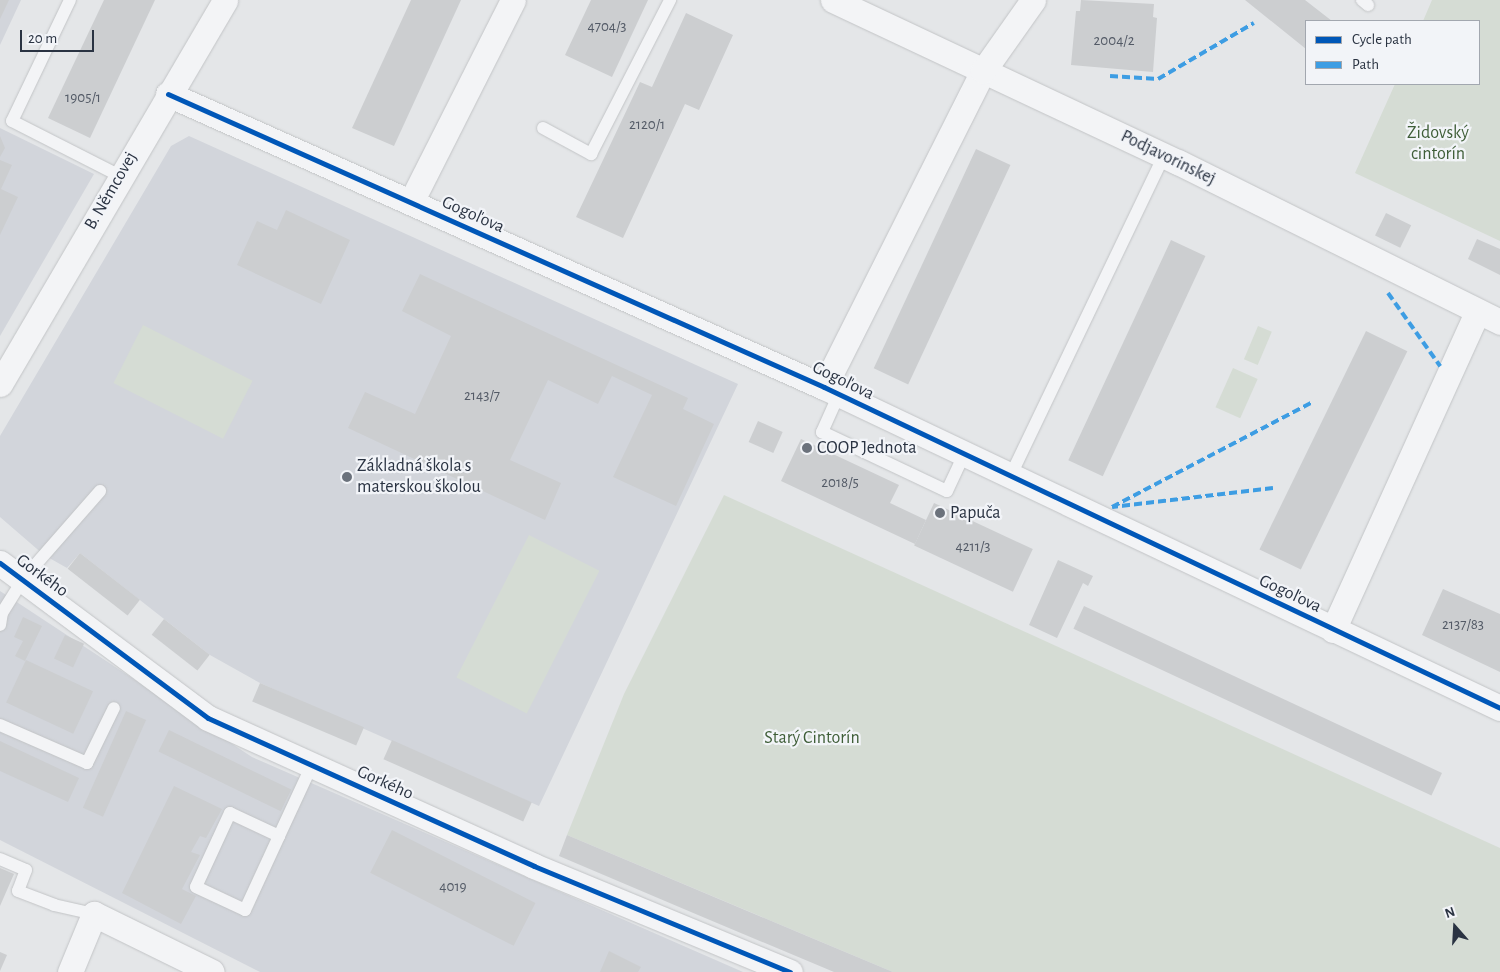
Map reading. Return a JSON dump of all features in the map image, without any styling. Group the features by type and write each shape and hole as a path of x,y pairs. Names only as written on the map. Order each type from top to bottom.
{"street":[{"name":"B. Němcovej","path":"0,384 168,94 225,0"},
{"path":"411,202 513,0"},
{"name":"Podjavorinskej","path":"832,0 1164,155 1500,322"},
{"name":"Gogoľova","path":"831,390 983,71 1033,0"},
{"name":"Gogoľova","path":"168,94 831,390 1010,477 1500,708"},
{"name":"Gogoľova","path":"1333,630 1478,311"},
{"name":"Gorkého","path":"0,563 183,703 208,718 534,866 790,972"},
{"path":"70,972 94,914 212,972"}],"lane":[{"path":"70,0 12,121 120,176"},
{"path":"543,128 591,154 670,0"},
{"path":"1010,477 1164,155"},
{"path":"831,390 822,432 947,491 964,455"},
{"path":"0,624 2,613 23,579 100,492"},
{"path":"0,725 87,763 114,708"},
{"path":"280,836 230,814 196,887 245,910 280,836 312,765"},
{"path":"0,859 26,870 18,891 54,905 94,914"}],"shaded area":[{"path":"0,0 21,0 0,45"},
{"path":"0,128 94,174 0,336"},
{"name":"Základná škola s materskou školou","path":"189,136 738,384 539,806 260,683 210,655 80,553 67,568 44,555 0,517 0,436 171,146"},
{"path":"0,591 252,757 743,972 260,972 0,840"}],"green space":[{"name":"Židovský cintorín","path":"1432,0 1500,0 1500,241 1355,173 1395,85 1480,85 1480,20 1423,20"},
{"path":"143,325 253,381 223,439 113,383"},
{"path":"1258,326 1272,332 1258,365 1244,359"},
{"path":"1233,368 1258,379 1240,418 1216,407"},
{"name":"Starý Cintorín","path":"724,495 1500,848 1500,972 893,972 567,835 624,694"},
{"path":"529,535 599,571 527,713 456,678"}],"building":[{"path":"0,0 9,0 0,19"},
{"path":"104,0 155,0 90,138 48,118"},
{"path":"411,0 461,0 394,146 352,128"},
{"path":"591,0 648,0 612,77 565,55"},
{"path":"1081,0 1154,4 1153,17 1157,18 1153,72 1071,65 1076,11 1080,11"},
{"path":"1245,0 1305,0 1331,20 1305,20 1305,48"},
{"path":"686,13 733,35 699,110 685,104 623,238 576,217 640,82 652,87"},
{"path":"0,136 5,148 0,157"},
{"path":"976,149 1010,165 908,384 874,368"},
{"path":"0,160 12,165 1,189 18,197 0,235"},
{"path":"286,210 350,240 321,304 237,265 257,221 277,230"},
{"path":"1386,213 1411,225 1400,248 1375,235"},
{"path":"1477,239 1500,249 1500,275 1468,259"},
{"path":"1171,240 1205,256 1103,476 1068,460"},
{"path":"420,274 688,398 683,409 714,424 676,506 613,477 652,395 612,376 598,404 548,380 510,460 561,483 545,520 348,428 365,392 415,414 451,336 402,311"},
{"path":"1366,331 1407,351 1301,570 1259,549"},
{"path":"758,421 783,432 773,453 749,442"},
{"path":"801,439 899,485 890,503 926,520 915,544 781,481"},
{"path":"934,503 1033,549 1013,592 914,546"},
{"path":"80,553 140,600 128,616 68,569"},
{"path":"1058,560 1093,576 1088,586 1083,583 1057,638 1029,625"},
{"path":"1443,589 1500,614 1500,672 1422,635"},
{"path":"1084,606 1442,773 1431,796 1073,629"},
{"path":"23,617 42,626 25,661 15,656 23,641 14,637"},
{"path":"164,619 210,655 197,670 152,635"},
{"path":"65,635 84,644 73,667 54,659"},
{"path":"26,660 93,691 73,734 6,703"},
{"path":"260,683 364,727 356,746 252,701"},
{"path":"126,711 146,720 103,817 83,808"},
{"path":"169,730 291,790 281,811 158,752"},
{"path":"392,740 532,802 523,821 383,759"},
{"path":"0,741 79,778 68,802 0,771"},
{"path":"174,786 222,809 206,838 200,836 191,852 200,855 182,889 196,896 181,924 122,893"},
{"path":"392,830 535,903 514,946 370,873"},
{"path":"567,835 893,972 834,972 698,915 559,856"},
{"path":"0,868 14,874 0,906"},
{"path":"609,951 641,967 638,972 600,972"},
{"path":"0,952 7,955 0,971"}],"marked path":[{"path":"1110,76 1158,79 1254,23"},
{"path":"1388,293 1440,366"},
{"path":"1273,488 1112,507 1313,402"}],"cycle path":[{"path":"168,94 824,387 1500,708"},
{"path":"0,563 208,718 534,866 790,972"}],"place":[{"name":"COOP Jednota","path":"807,448"},
{"name":"Základná škola s materskou školou","path":"347,477"},
{"name":"Papuča","path":"940,513"}]}
